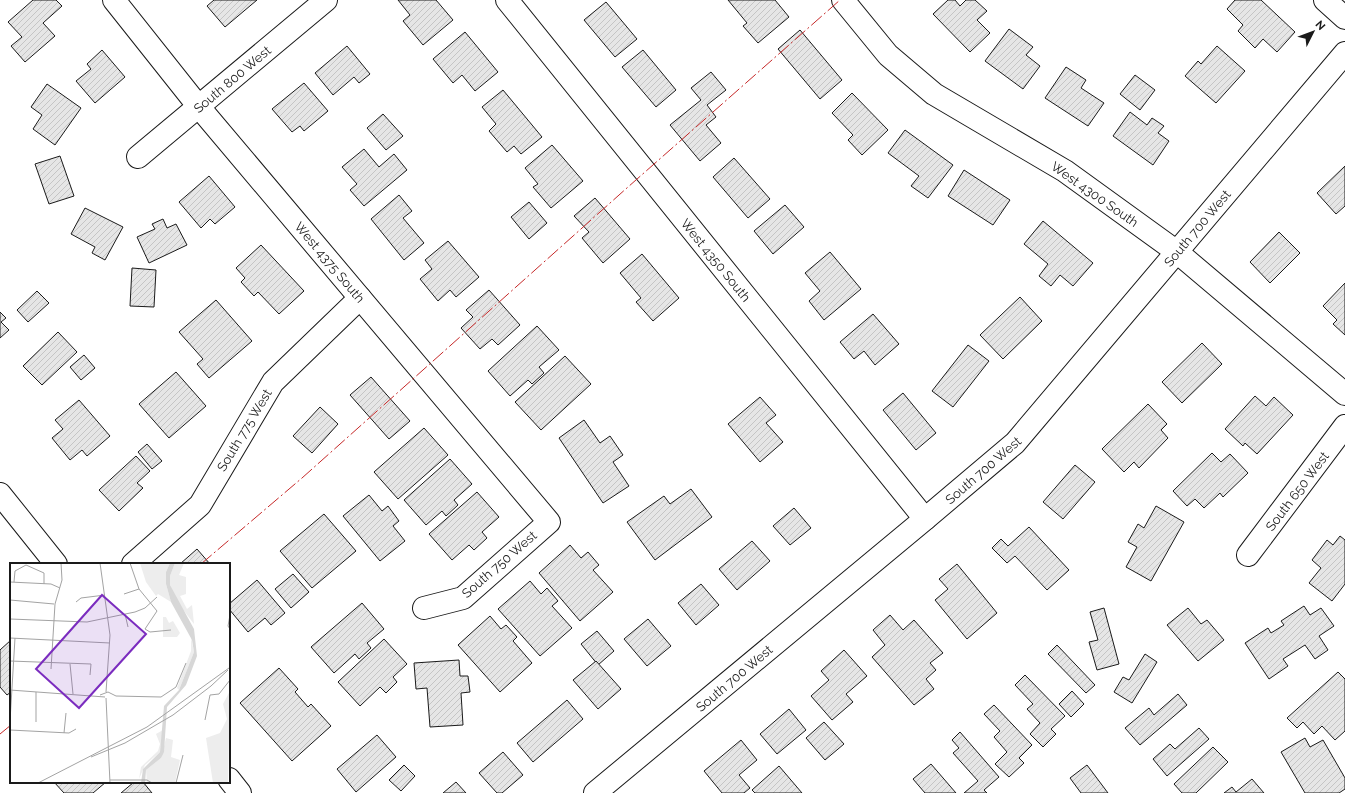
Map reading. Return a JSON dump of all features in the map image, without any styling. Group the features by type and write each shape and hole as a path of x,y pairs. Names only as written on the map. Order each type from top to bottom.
{"street":[{"name":"West 4375 South","path":"114,0 199,107 549,522"},
{"name":"South 800 West","path":"138,157 326,0"},
{"name":"West 4350 South","path":"507,0 925,519"},
{"name":"West 4300 South","path":"843,0 888,55 934,94 1065,171 1177,252 1345,394"},
{"path":"1325,0 1345,18"},
{"name":"South 700 West","path":"595,793 1015,443 1345,52"},
{"name":"South 775 West","path":"134,563 200,505 273,382 360,298"},
{"name":"South 650 West","path":"1248,555 1345,426"},
{"path":"0,494 55,563"},
{"name":"South 750 West","path":"424,608 462,598 549,522"},
{"path":"230,781 240,793"}],"building":[{"path":"33,0 56,0 62,6 43,23 55,36 25,62 11,46 22,37 8,22"},
{"path":"214,0 257,0 225,27 207,6"},
{"path":"398,0 436,0 453,20 423,45 403,21 410,15"},
{"path":"728,0 775,0 789,17 758,43 743,26 747,23"},
{"path":"948,0 955,0 960,6 966,0 975,0 987,11 977,20 990,33 970,52 933,14"},
{"path":"1235,0 1261,0 1295,32 1277,52 1263,39 1255,48 1238,31 1243,25 1227,9"},
{"path":"606,2 637,39 615,57 584,20"},
{"path":"1009,29 1033,47 1026,55 1040,66 1023,89 985,61"},
{"path":"800,30 842,80 820,99 778,49"},
{"path":"465,32 498,72 475,91 462,75 453,83 433,59"},
{"path":"347,46 370,74 359,83 354,77 333,95 315,73"},
{"path":"1217,46 1245,71 1216,103 1185,76 1198,61 1201,64"},
{"path":"102,50 125,77 95,103 76,81 91,69 87,64"},
{"path":"643,50 676,90 656,107 622,67"},
{"path":"1066,67 1086,80 1081,88 1104,103 1088,126 1045,98"},
{"path":"711,72 726,90 707,105 716,117 706,125 721,143 700,161 670,125 701,100 691,88"},
{"path":"1135,75 1155,90 1140,110 1120,94"},
{"path":"304,83 328,111 304,131 300,126 292,132 272,109"},
{"path":"47,84 81,108 55,145 33,129 42,115 31,107"},
{"path":"503,90 542,137 521,154 514,146 507,152 489,131 496,124 482,107"},
{"path":"852,93 888,130 862,155 848,140 853,135 832,113"},
{"path":"1130,112 1147,125 1152,118 1164,126 1158,133 1169,141 1153,165 1113,136"},
{"path":"383,114 403,136 386,150 367,128"},
{"path":"905,130 953,165 928,198 911,186 919,176 888,153"},
{"path":"552,145 583,181 551,208 533,187 538,184 525,168"},
{"path":"364,149 379,167 394,154 407,170 364,206 350,190 357,184 342,167"},
{"path":"60,156 74,196 49,204 35,164"},
{"path":"734,158 770,199 748,218 713,177"},
{"path":"1345,166 1345,206 1336,214 1317,193"},
{"path":"964,170 1010,200 993,225 948,196"},
{"path":"209,176 235,207 215,224 210,219 201,228 179,202"},
{"path":"399,195 412,211 403,218 424,243 404,260 371,219"},
{"path":"595,198 630,239 603,263 582,238 589,232 574,216"},
{"path":"529,202 547,223 529,239 511,217"},
{"path":"785,205 804,227 773,254 754,231"},
{"path":"85,208 123,227 105,260 92,253 95,247 71,234"},
{"path":"163,219 167,228 176,224 187,245 149,263 137,237 155,229 152,224"},
{"path":"1043,221 1093,263 1073,286 1060,275 1051,286 1039,276 1048,264 1024,244"},
{"path":"1279,232 1300,253 1270,283 1250,262"},
{"path":"448,241 479,277 456,297 450,290 438,301 420,279 432,269 425,260"},
{"path":"261,245 304,291 279,314 258,292 254,296 241,282 245,278 236,268"},
{"path":"830,252 861,289 824,320 809,301 820,291 805,273"},
{"path":"642,254 679,298 653,321 636,302 641,298 620,273"},
{"path":"132,268 156,270 154,307 130,306"},
{"path":"1345,283 1345,335 1333,324 1337,320 1323,306"},
{"path":"489,290 520,325 498,345 492,339 480,349 461,328 473,317 466,310"},
{"path":"37,291 49,303 28,322 17,310"},
{"path":"1020,297 1042,321 1003,359 980,335"},
{"path":"216,300 252,341 209,378 197,364 203,359 179,332"},
{"path":"0,312 6,318 1,322 9,330 0,338"},
{"path":"873,314 899,344 875,365 864,351 854,359 840,342"},
{"path":"537,326 559,350 539,367 544,373 532,384 528,380 510,396 488,371"},
{"path":"58,332 77,352 42,385 23,366"},
{"path":"1202,343 1222,364 1182,403 1162,382"},
{"path":"968,345 989,361 953,407 932,391"},
{"path":"84,355 95,368 81,380 70,367"},
{"path":"565,356 591,384 541,430 515,402"},
{"path":"176,372 206,406 169,438 139,404"},
{"path":"371,377 410,421 389,439 350,395"},
{"path":"903,393 936,433 916,450 883,410"},
{"path":"1255,396 1266,406 1274,397 1293,415 1257,454 1245,443 1243,446 1225,429"},
{"path":"760,397 776,415 766,423 783,442 760,462 728,424"},
{"path":"79,400 110,436 87,456 82,450 70,460 52,438 63,429 55,420"},
{"path":"1148,404 1167,424 1161,430 1168,438 1139,468 1134,462 1124,472 1102,449"},
{"path":"320,407 338,424 312,453 293,436"},
{"path":"584,420 600,443 610,436 623,455 613,462 629,486 603,503 559,438"},
{"path":"424,428 448,455 398,499 374,472"},
{"path":"147,444 162,461 152,469 138,452"},
{"path":"1212,453 1221,462 1230,454 1248,473 1223,497 1220,493 1204,508 1195,499 1187,506 1173,491"},
{"path":"136,456 150,471 137,483 143,488 119,511 99,490"},
{"path":"450,459 472,484 454,500 458,505 446,516 442,511 426,525 404,500"},
{"path":"1075,465 1095,482 1063,519 1043,502"},
{"path":"691,489 712,517 655,560 627,522 664,496 670,504"},
{"path":"477,492 499,517 482,532 487,538 474,550 469,545 452,560 429,534"},
{"path":"369,495 382,511 388,506 399,521 393,526 405,541 380,561 343,516"},
{"path":"1156,506 1184,522 1151,581 1126,567 1137,547 1128,542 1138,524 1144,528"},
{"path":"794,508 811,528 790,545 773,526"},
{"path":"324,514 356,551 312,588 280,551"},
{"path":"1029,527 1069,570 1047,590 1015,556 1007,563 992,548 1001,539 1008,546"},
{"path":"1340,536 1345,540 1345,584 1332,601 1309,583 1321,568 1312,560 1327,540 1333,545"},
{"path":"752,541 770,561 737,590 719,569"},
{"path":"570,545 581,558 588,552 599,565 593,570 613,592 580,621 539,573"},
{"path":"197,549 209,563 181,563"},
{"path":"957,564 997,613 967,639 935,600 948,589 939,579"},
{"path":"293,574 309,592 291,608 275,589"},
{"path":"257,580 285,613 271,625 265,618 248,632 230,610 230,603"},
{"path":"530,581 541,594 547,588 558,601 552,606 572,628 540,656 498,609"},
{"path":"701,584 719,605 696,625 678,603"},
{"path":"362,603 384,629 367,643 371,648 359,659 355,654 334,673 311,647"},
{"path":"1304,606 1310,615 1321,608 1334,626 1319,636 1328,650 1315,659 1305,645 1283,659 1288,666 1269,679 1245,643 1268,628 1271,633 1284,625 1281,621"},
{"path":"1104,608 1119,664 1097,670 1089,642 1098,640 1090,612"},
{"path":"1188,608 1201,624 1207,620 1224,640 1198,661 1167,625"},
{"path":"890,615 903,630 914,620 943,653 930,663 936,670 926,679 934,689 914,705 872,657 885,645 873,630"},
{"path":"490,616 501,629 506,625 517,637 513,641 532,663 500,692 458,645"},
{"path":"648,619 671,646 647,666 624,639"},
{"path":"597,631 614,651 598,665 581,644"},
{"path":"384,639 407,664 393,677 397,682 386,693 380,687 360,706 338,682"},
{"path":"10,641 10,693 7,695 0,687 0,650"},
{"path":"1057,645 1095,685 1086,693 1048,654"},
{"path":"844,650 867,676 846,694 853,702 832,720 811,696 829,680 821,671"},
{"path":"1145,654 1157,662 1132,703 1114,692 1123,677 1129,680"},
{"path":"459,660 460,676 468,676 470,692 461,693 463,725 430,727 427,688 416,689 414,663"},
{"path":"596,661 621,689 598,709 573,680"},
{"path":"279,668 298,689 295,692 308,707 311,704 331,726 292,761 240,703"},
{"path":"1338,672 1345,679 1345,731 1335,740 1322,726 1314,734 1303,722 1297,728 1287,718"},
{"path":"1025,675 1065,716 1051,729 1056,734 1043,747 1030,734 1040,723 1027,709 1033,704 1015,685"},
{"path":"1072,691 1084,704 1071,717 1059,704"},
{"path":"1178,694 1187,705 1140,745 1125,728 1149,708 1154,715"},
{"path":"567,700 583,719 533,762 517,743"},
{"path":"994,705 1032,745 1019,758 1024,763 1009,777 995,764 1007,752 994,737 1000,731 984,714"},
{"path":"789,709 806,730 777,754 760,734"},
{"path":"824,722 844,744 825,760 806,738"},
{"path":"1199,728 1209,739 1167,776 1153,759 1170,744 1175,749"},
{"path":"960,732 999,777 984,790 987,793 964,793 978,781 953,753 959,748 952,740"},
{"path":"377,735 396,757 356,792 337,769"},
{"path":"1305,738 1310,747 1323,740 1345,778 1345,789 1339,793 1305,793 1281,752"},
{"path":"741,740 757,760 739,775 750,788 744,793 722,793 704,771"},
{"path":"1213,747 1228,762 1196,793 1182,793 1174,784"},
{"path":"503,752 523,775 502,793 497,793 479,773"},
{"path":"931,764 956,793 925,793 913,779"},
{"path":"404,765 415,776 401,791 389,780"},
{"path":"1087,765 1108,793 1081,793 1070,778"},
{"path":"779,766 802,793 755,793 752,790"},
{"path":"1252,779 1264,793 1224,793 1232,787 1236,792"},
{"path":"456,782 466,793 443,793"},
{"path":"55,783 105,783 93,793 64,793"},
{"path":"133,783 144,783 152,793 121,793"}],"power":[{"path":"202,563 302,478 840,0"},
{"path":"0,734 10,726"}]}
